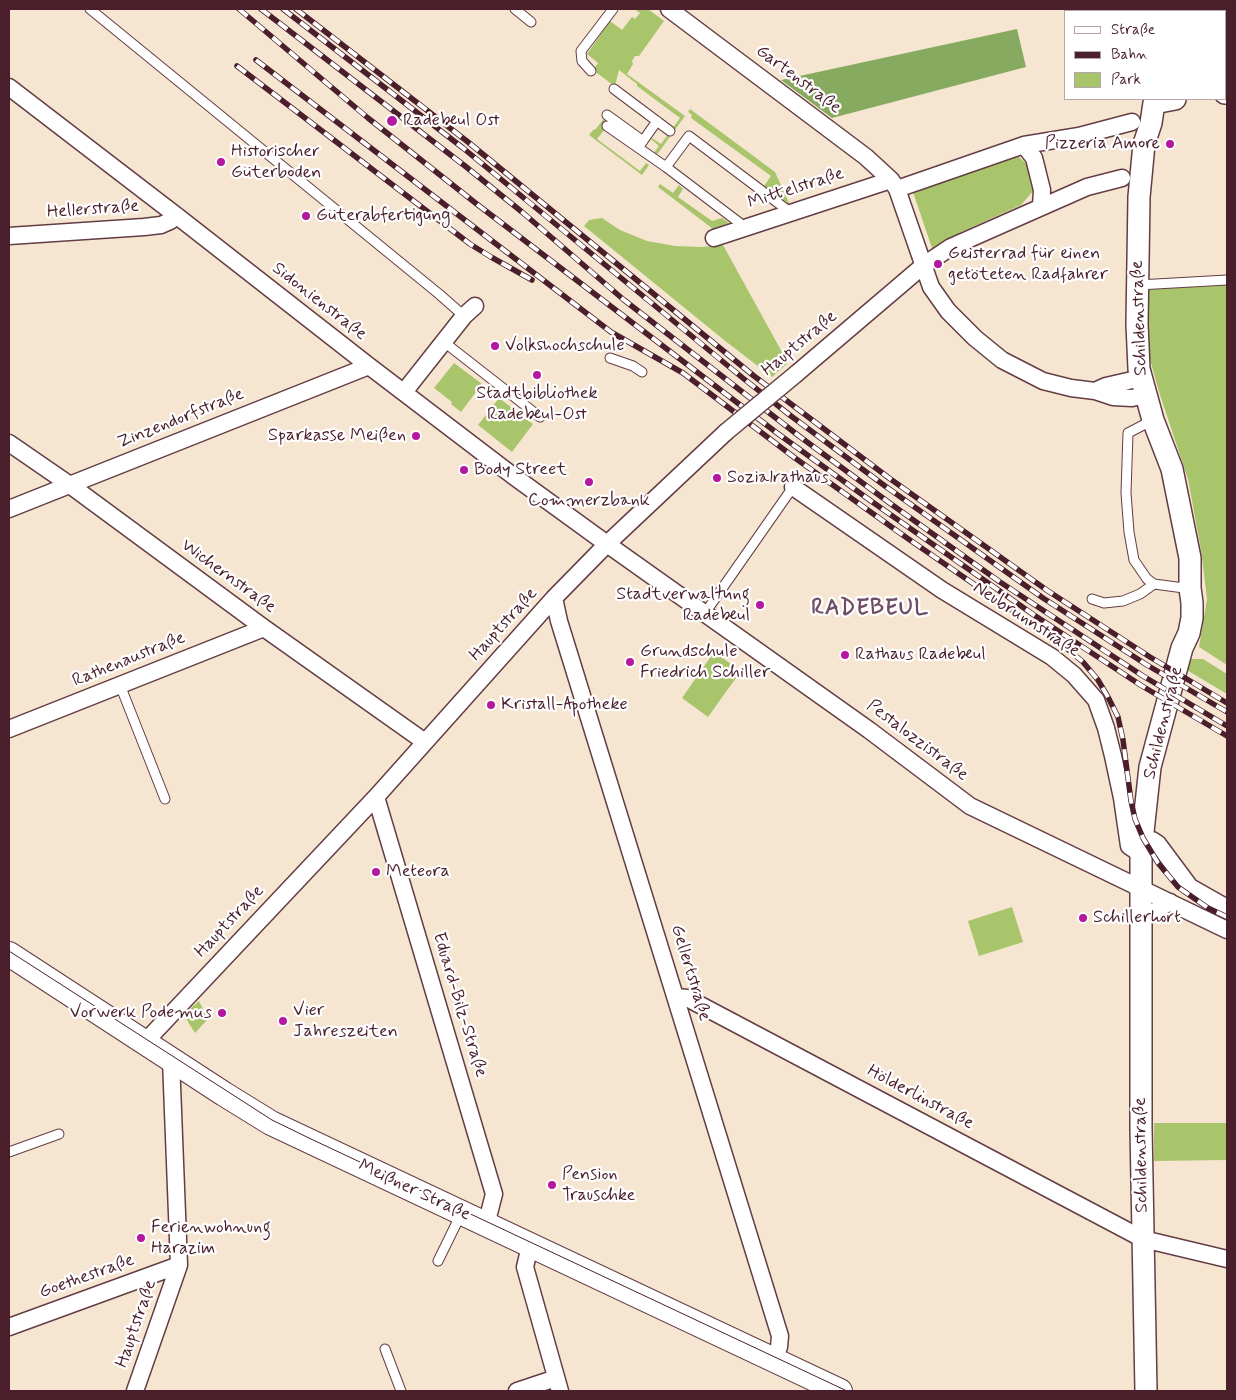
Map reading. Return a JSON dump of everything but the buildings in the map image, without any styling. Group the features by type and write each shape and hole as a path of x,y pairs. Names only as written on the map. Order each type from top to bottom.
{"main road":[{"name":"Meißner Straße","path":"9,954 271,1123 840,1391"}],"street":[{"name":"Gartenstraße","path":"669,9 866,156 894,184"},
{"name":"Sidonienstraße","path":"9,87 369,366 606,544"},
{"name":"Schildenstraße","path":"1146,1391 1141,1128 1142,844 1150,767 1192,618 1190,558 1172,469 1153,420 1139,369 1137,285 1140,175 1144,144 1151,123 1153,101"},
{"name":"Mittelstraße","path":"714,238 790,212 894,184 1024,145 1078,136 1132,122"},
{"path":"1024,145 1034,158 1042,190 1041,206"},
{"name":"Hauptstraße","path":"145,1042 376,797 554,598 606,544 726,432 924,265 950,247 1087,187 1122,178"},
{"path":"894,184 931,287 948,311 975,338 1002,360 1043,381 1071,388 1095,391 1113,397 1132,398 1143,386"},
{"name":"Hellerstraße","path":"9,236 161,225 177,216"},
{"path":"404,392 470,311"},
{"name":"Zinzendorfstraße","path":"9,509 369,366"},
{"name":"Wichernstraße","path":"9,443 425,742"},
{"name":"Neubrunnstraße","path":"793,487 942,590 1052,657 1074,675 1096,700 1106,728 1122,798 1129,846 1135,850 1142,844 1152,840 1158,844 1190,887 1227,908"},
{"name":"Pestalozzistraße","path":"606,544 869,730 970,806 1227,930"},
{"name":"Gellertstraße","path":"554,598 559,621 780,1336 779,1347 774,1360"},
{"name":"Rathenaustraße","path":"9,729 264,628"},
{"name":"Eduard-Bilz-Straße","path":"376,797 494,1194 486,1225"},
{"path":"1142,919 1170,902"},
{"name":"Hölderlinstraße","path":"676,997 687,998 1143,1239 1227,1259"},
{"name":"Hauptstraße","path":"135,1391 179,1265 171,1060"},
{"path":"516,1391 558,1385 525,1267 530,1246"},
{"name":"Goethestraße","path":"9,1327 179,1265"}],"lane":[{"path":"90,9 439,294 470,311"},
{"path":"515,9 531,22"},
{"path":"591,71 582,61 581,51 612,9"},
{"path":"614,89 670,131"},
{"path":"607,115 666,167 745,227"},
{"path":"640,144 657,121"},
{"path":"607,126 640,144"},
{"path":"666,167 688,136 790,212"},
{"path":"1137,285 1227,280"},
{"path":"444,342 540,417"},
{"path":"610,358 634,366 642,372"},
{"path":"1153,420 1128,433 1126,494 1129,532 1134,560 1147,579 1154,584 1190,588"},
{"path":"705,613 793,487"},
{"path":"1092,599 1104,603 1123,601 1140,594 1154,584"},
{"path":"120,685 165,799"},
{"path":"9,1152 58,1134"},
{"path":"438,1261 462,1214"},
{"path":"385,1349 401,1391"}],"green space":[{"path":"634,9 648,9 664,21 639,56 635,56 627,74 685,116 656,156 653,154 659,146 651,139 661,144 680,118 619,70 615,86 613,85 593,70 598,63 587,54 610,21 622,30 632,17 635,19 640,13"},
{"path":"1017,29 1026,67 832,118 781,80"},
{"path":"690,109 775,172 790,205 764,186 771,176 691,118 692,115 688,112"},
{"path":"605,117 636,139 609,124 597,139 640,171 646,163 649,165 642,175 589,135"},
{"path":"1019,157 1028,165 1033,191 1021,205 961,232 933,251 913,192 1000,159"},
{"path":"660,184 673,193 679,185 683,189 678,197 712,221 722,218 729,223 713,229 658,187"},
{"path":"602,218 620,230 647,241 675,246 701,247 723,245 788,363 772,377 724,340 584,226 589,220"},
{"path":"1227,282 1227,665 1199,647 1207,599 1201,550 1188,479 1149,356 1149,288"},
{"path":"454,363 482,384 461,412 434,388"},
{"path":"499,398 533,424 512,452 478,425"},
{"path":"714,652 741,671 708,717 682,698"},
{"path":"1189,659 1203,659 1227,674 1227,694 1185,669"},
{"path":"1012,907 1023,942 979,956 968,921"},
{"path":"199,1001 208,1019 195,1033 185,1017"},
{"path":"1154,1123 1227,1123 1227,1160 1154,1161"}],"tram line":[{"path":"9,951 272,1120 847,1391"}],"railway":[{"path":"239,9 368,118 478,205 777,433 1034,615 1142,686 1227,736"},
{"path":"261,9 465,166 522,212 624,300 799,436 1000,582 1143,676 1227,726"},
{"path":"283,9 463,148 791,416 885,486 1043,598 1147,665 1227,712"},
{"path":"296,9 468,142 754,376 889,478 1048,591 1150,657 1227,703"},
{"path":"256,60 611,332 683,373 795,458 1065,647 1083,662 1098,680 1118,717 1131,801 1135,819 1143,838 1158,863 1178,887 1208,908 1227,917"},
{"path":"237,66 470,244 532,280"}],"place":[{"name":"Radebeul Ost","path":"392,121"},
{"name":"Pizzeria Amore","path":"1170,144"},
{"name":"Historischer Güterboden","path":"221,162"},
{"name":"Güterabfertigung","path":"306,216"},
{"name":"Geisterrad für einen getöteten Radfahrer","path":"938,264"},
{"name":"Volkshochschule","path":"495,346"},
{"name":"Stadtbibliothek Radebeul-Ost","path":"537,375"},
{"name":"Sparkasse Meißen","path":"416,436"},
{"name":"Body Street","path":"464,470"},
{"name":"Sozialrathaus","path":"717,478"},
{"name":"Commerzbank","path":"589,482"},
{"name":"Stadtverwaltung Radebeul","path":"760,605"},
{"name":"Rathaus Radebeul","path":"845,655"},
{"name":"Grundschule Friedrich Schiller","path":"630,662"},
{"name":"Kristall-Apotheke","path":"491,705"},
{"name":"Meteora","path":"376,872"},
{"name":"Schillerhort","path":"1083,918"},
{"name":"Vorwerk Podemus","path":"222,1013"},
{"name":"Vier Jahreszeiten","path":"283,1021"},
{"name":"Pension Trauschke","path":"552,1185"},
{"name":"Ferienwohnung Harazim","path":"141,1238"}],"district":[{"name":"RADEBEUL","path":"870,609"}]}
